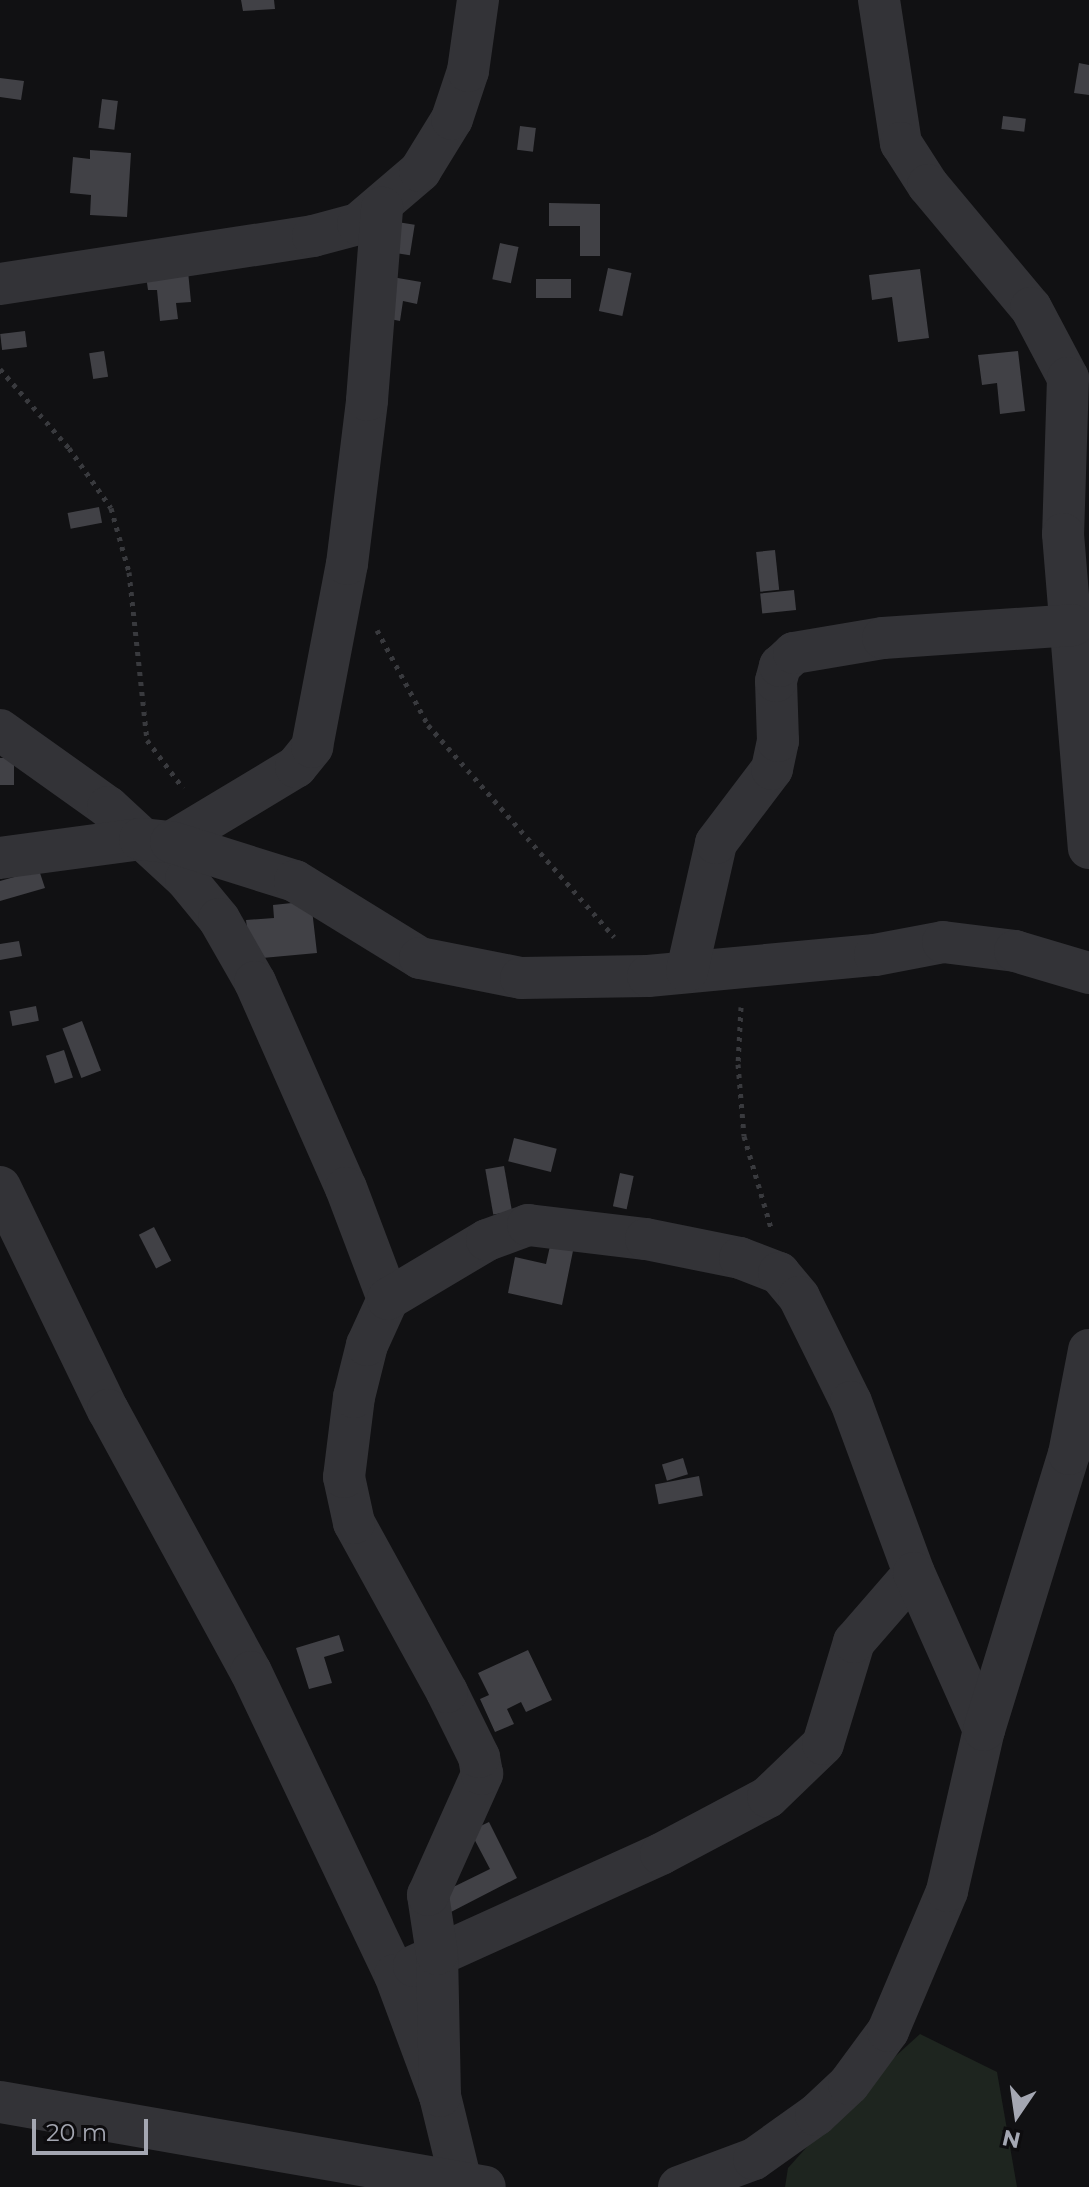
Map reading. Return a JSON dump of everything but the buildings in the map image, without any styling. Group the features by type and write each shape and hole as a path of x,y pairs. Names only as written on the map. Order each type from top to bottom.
{"street":[{"path":"0,284 313,236 358,224 382,208 420,171 452,119 468,71 478,0"},
{"path":"879,0 901,143 937,196 1031,308 1068,378 1063,534 1073,625 1089,848"},
{"path":"0,858 156,840 210,818 296,767 312,747 347,564 367,400 382,208"},
{"path":"667,974 716,843 772,769 778,741 776,681 780,666 794,653 883,638 1073,625"},
{"path":"0,730 156,840 219,919 255,982 388,1299"},
{"path":"156,840 295,881 382,940 420,958 521,978 667,974 972,942 1089,973"},
{"path":"0,1187 108,1410 251,1672 395,1975 474,2185"},
{"path":"440,2096 437,1954 429,1920 432,1877 467,1814 482,1774 479,1757 447,1692 354,1523 344,1477 357,1384 371,1333 388,1299 487,1240 528,1225 646,1239 740,1258 779,1273 799,1297 851,1402 914,1573 984,1730"},
{"path":"679,2187 754,2159 816,2115 849,2084 888,2031 947,1891 984,1730 1069,1454 1089,1350"},
{"path":"395,1975 661,1854 768,1797 823,1744 854,1642 914,1573"},
{"path":"0,2102 474,2185"}],"path":[{"path":"0,369 69,448 111,508 129,572 147,740 210,818"},
{"path":"347,564 428,725 667,974"},
{"path":"753,964 740,1011 739,1104 779,1273"}],"shaded area":[{"path":"920,2034 997,2072 1017,2187 785,2187 788,2168 856,2092"}]}
